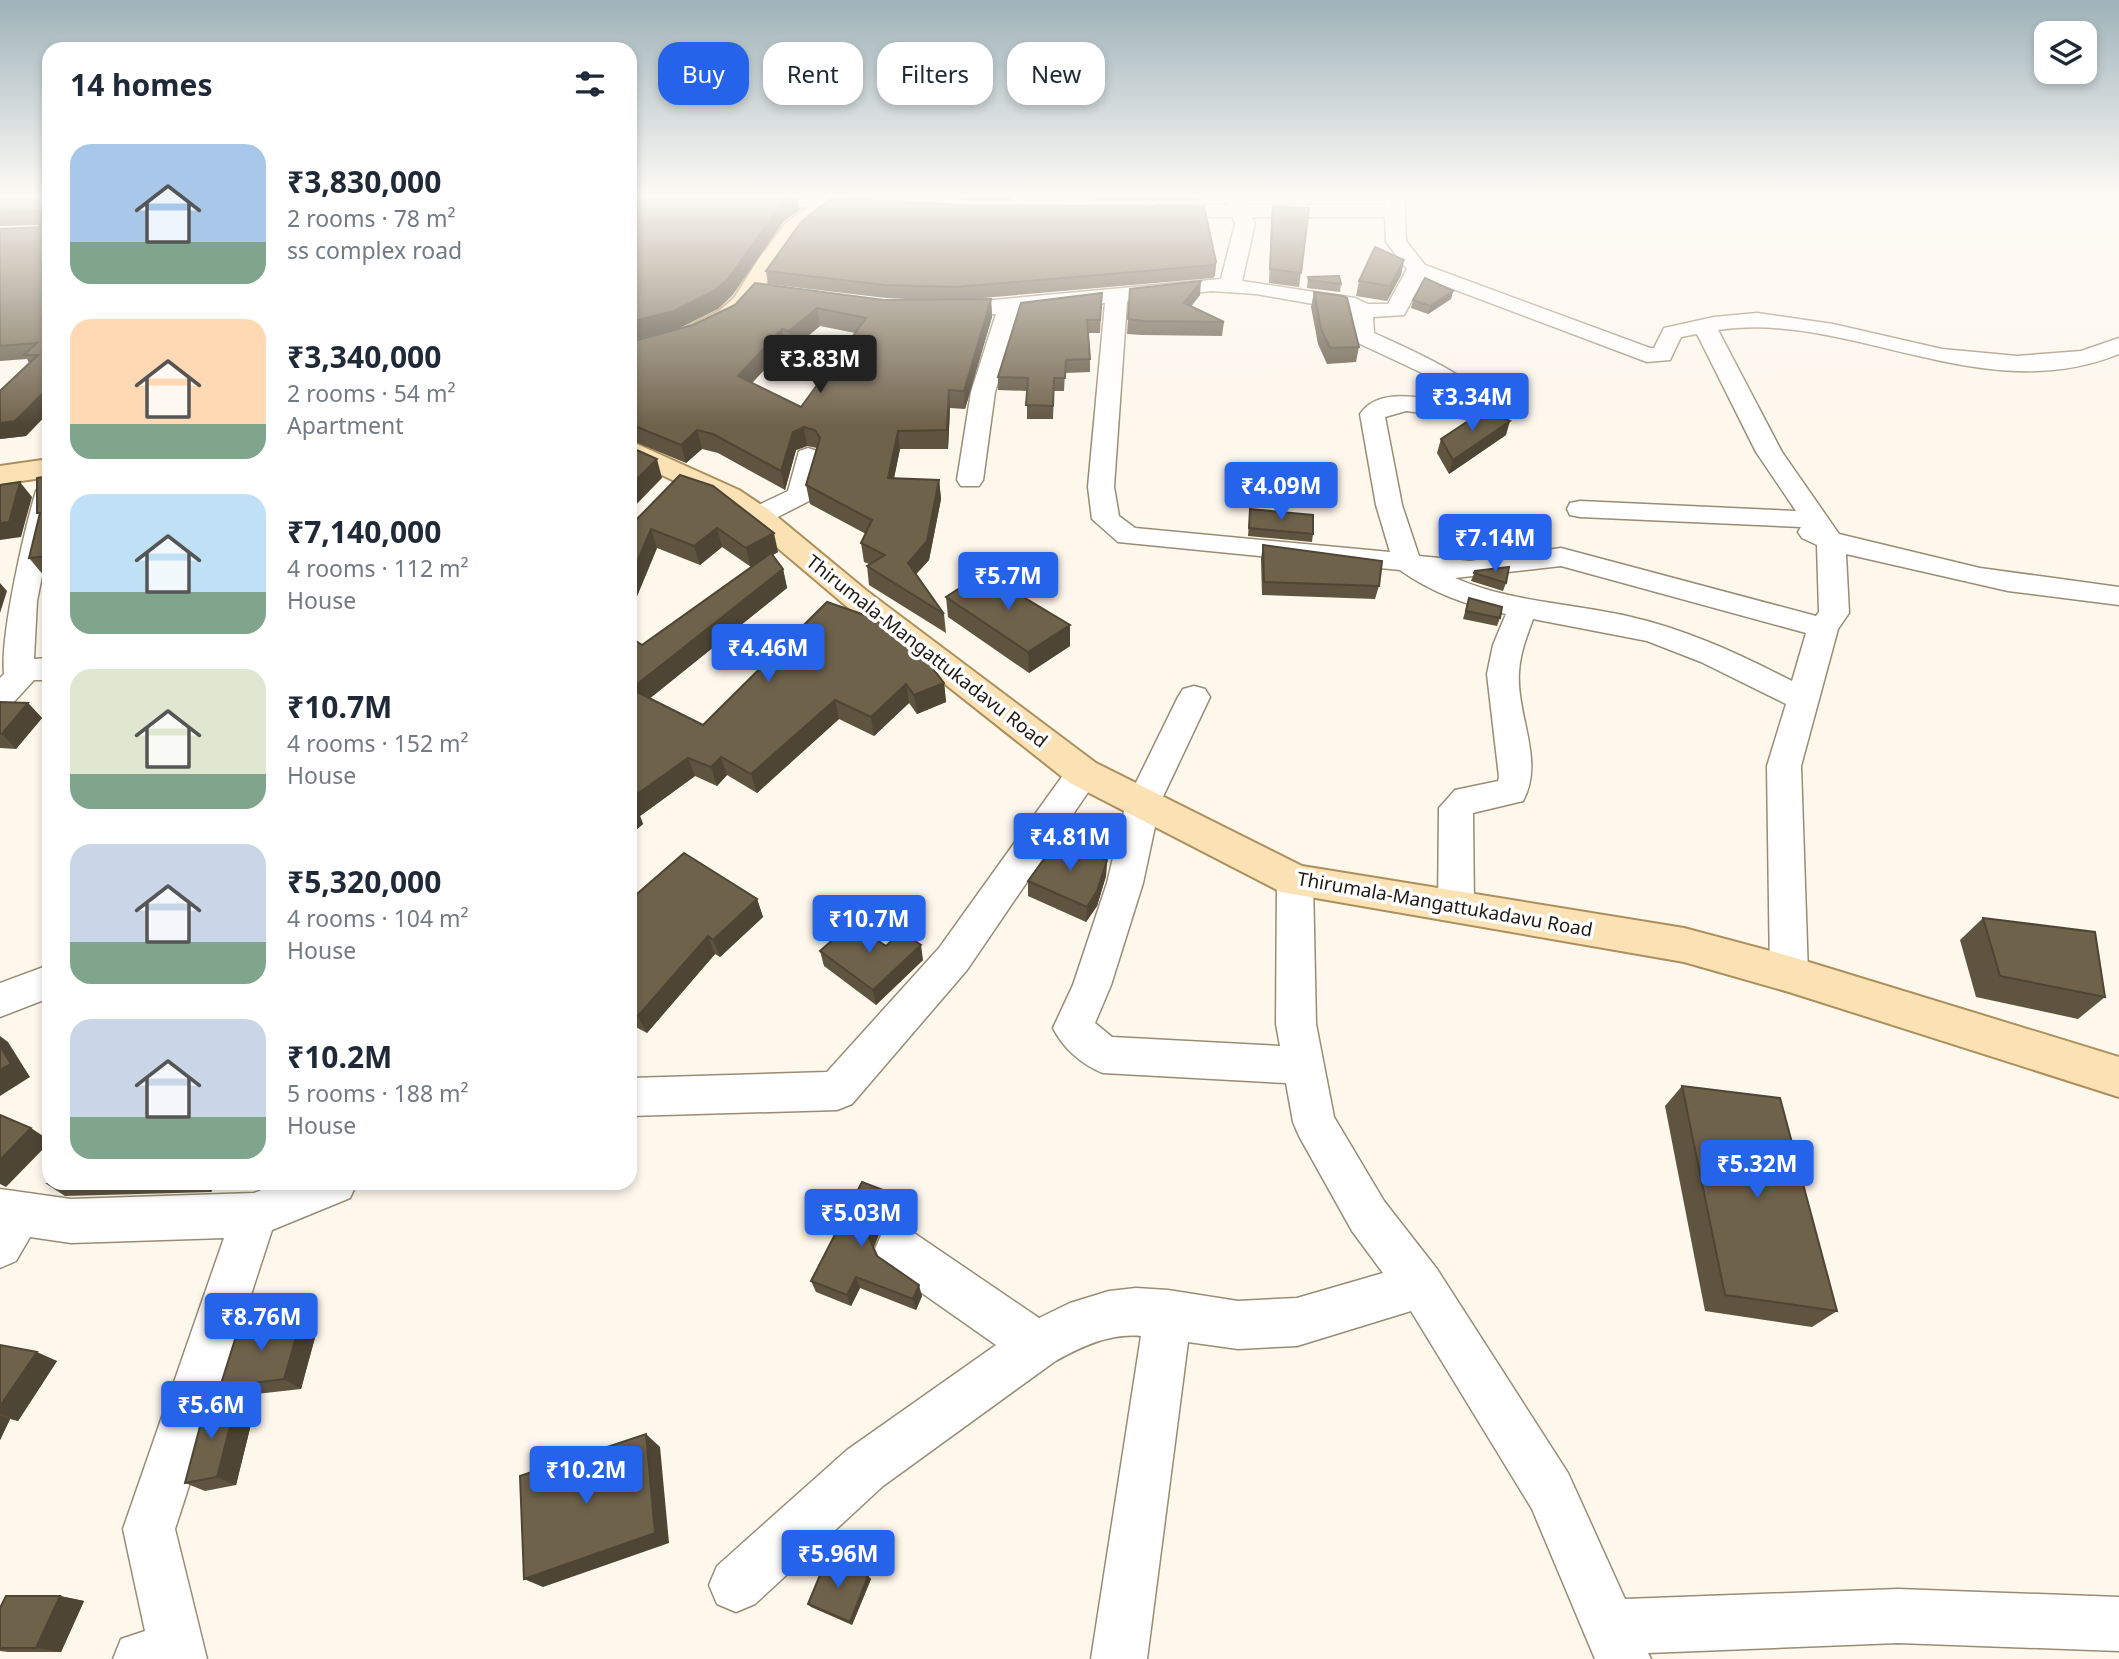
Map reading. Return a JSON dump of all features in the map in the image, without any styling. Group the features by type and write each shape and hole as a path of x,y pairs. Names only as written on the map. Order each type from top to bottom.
{"main road":[{"path":"637,350 722,320 763,293 772,271"},
{"name":"Thirumala-Mangattukadavu Road","path":"637,454 676,484 729,496 758,516 856,598 1083,773 1295,881 1684,945 1789,974 2119,1077"},
{"path":"0,475 42,469"}],"street":[{"path":"1230,285 1234,271"},
{"path":"921,309 1010,307 1176,286 1230,285 1346,302 1363,311 1396,310 1418,271"},
{"path":"1425,271 1647,355 1662,355 1672,333 1738,320 1786,323 1957,360 1995,364 2039,363 2116,350"},
{"path":"1117,294 1101,487 1107,519 1114,528 1128,536 1407,562 1439,569 1470,570 1561,557 1823,628"},
{"path":"970,480 977,413 989,359 1010,307"},
{"path":"1363,311 1361,330 1364,337 1427,367 1477,401 1477,408 1471,412 1394,404 1381,406 1372,414 1389,505 1407,562 1418,573 1468,595 1657,634 1803,699"},
{"path":"1705,327 1811,527 1834,613 1823,628 1784,766 1789,974"},
{"path":"758,516 800,495 808,456"},
{"path":"1580,509 1811,527 1930,566 2065,592 2119,596"},
{"path":"37,670 18,671 18,621 30,556 42,515"},
{"path":"1455,907 1456,808 1467,799 1511,792 1516,777 1503,674 1508,645 1524,606"},
{"path":"0,697 37,670"},
{"path":"1194,697 1143,803 1125,883 1092,985 1073,1028 1102,1055 1304,1066"},
{"path":"637,1097 837,1091 953,959 1083,773"},
{"path":"1295,881 1296,1024 1314,1122 1368,1216 1422,1285 1550,1491 1616,1643 1898,1616 2119,1624"},
{"path":"0,1000 42,984"},
{"path":"6,1223 254,1215 317,1190"},
{"path":"166,1658 149,1529 254,1215"},
{"path":"898,1249 1038,1345"},
{"path":"736,1585 865,1468 1038,1345 1070,1327 1109,1315 1136,1312 1238,1325 1297,1322 1422,1285"},
{"path":"1119,1659 1168,1314"}],"building":[{"path":"0,271 42,271 42,394 15,421 0,423 0,391 38,355 24,355 37,343 0,346"},
{"path":"637,271 733,271 714,291 674,311 637,320"},
{"path":"770,271 1139,271 956,287 885,285"},
{"path":"1364,271 1398,271 1390,286 1359,281"},
{"path":"1339,276 1341,284 1309,280 1308,277"},
{"path":"1425,278 1453,291 1430,306 1413,300"},
{"path":"1201,281 1184,303 1224,322 1128,319 1130,289"},
{"path":"755,283 884,300 991,299 964,391 949,390 947,430 898,431 888,478 939,480 927,541 908,563 944,614 867,566 885,555 861,543 872,520 806,485 820,438 815,430 804,427 793,432 781,471 713,434 697,430 681,445 637,427 637,340 693,325 735,305","holes":["817,308 866,318 801,407 738,376 782,329 789,331"]},
{"path":"1314,292 1347,298 1359,347 1330,348 1321,329"},
{"path":"1102,293 1100,320 1087,320 1090,359 1066,360 1065,378 1054,378 1053,406 1026,405 1028,378 998,377 1021,303"},
{"path":"1485,410 1510,421 1453,460 1441,439"},
{"path":"637,450 657,459 637,479"},
{"path":"680,475 713,486 774,533 746,548 717,528 694,546 651,529 637,562 637,519"},
{"path":"42,477 42,557 29,558 40,513 37,513 37,478"},
{"path":"20,482 9,522 0,523 0,485"},
{"path":"1250,509 1313,515 1313,534 1249,528"},
{"path":"1509,519 1519,536 1482,541 1486,521"},
{"path":"1263,545 1382,561 1379,586 1264,582"},
{"path":"771,553 783,569 637,684 637,642 642,645"},
{"path":"1509,567 1506,583 1474,573 1475,571"},
{"path":"983,573 1070,625 1028,652 946,597"},
{"path":"1469,598 1502,607 1500,618 1466,611"},
{"path":"827,602 882,621 917,648 944,683 914,695 906,684 871,717 835,700 751,774 721,757 711,767 688,758 637,794 637,692 703,725"},
{"path":"0,702 28,703 2,734 0,734"},
{"path":"1058,840 1107,860 1097,891 1087,907 1028,881"},
{"path":"684,853 757,899 713,940 708,936 638,1016 637,1016 637,894"},
{"path":"1983,918 2095,932 2105,997 2000,976"},
{"path":"852,923 886,946 901,932 921,945 873,990 820,951"},
{"path":"0,1046 11,1064 0,1070"},
{"path":"1682,1086 1780,1098 1837,1311 1725,1295"},
{"path":"0,1115 31,1128 0,1160"},
{"path":"862,1182 896,1195 886,1215 876,1220 869,1238 877,1256 919,1285 913,1299 856,1277 847,1295 811,1281"},
{"path":"301,1320 284,1379 220,1387 239,1327"},
{"path":"0,1345 37,1352 0,1406"},
{"path":"237,1399 217,1477 185,1483 206,1404"},
{"path":"646,1434 655,1533 524,1579 520,1476"},
{"path":"827,1558 868,1576 850,1622 808,1604"},
{"path":"6,1596 60,1596 36,1648 0,1648 0,1608"}]}
